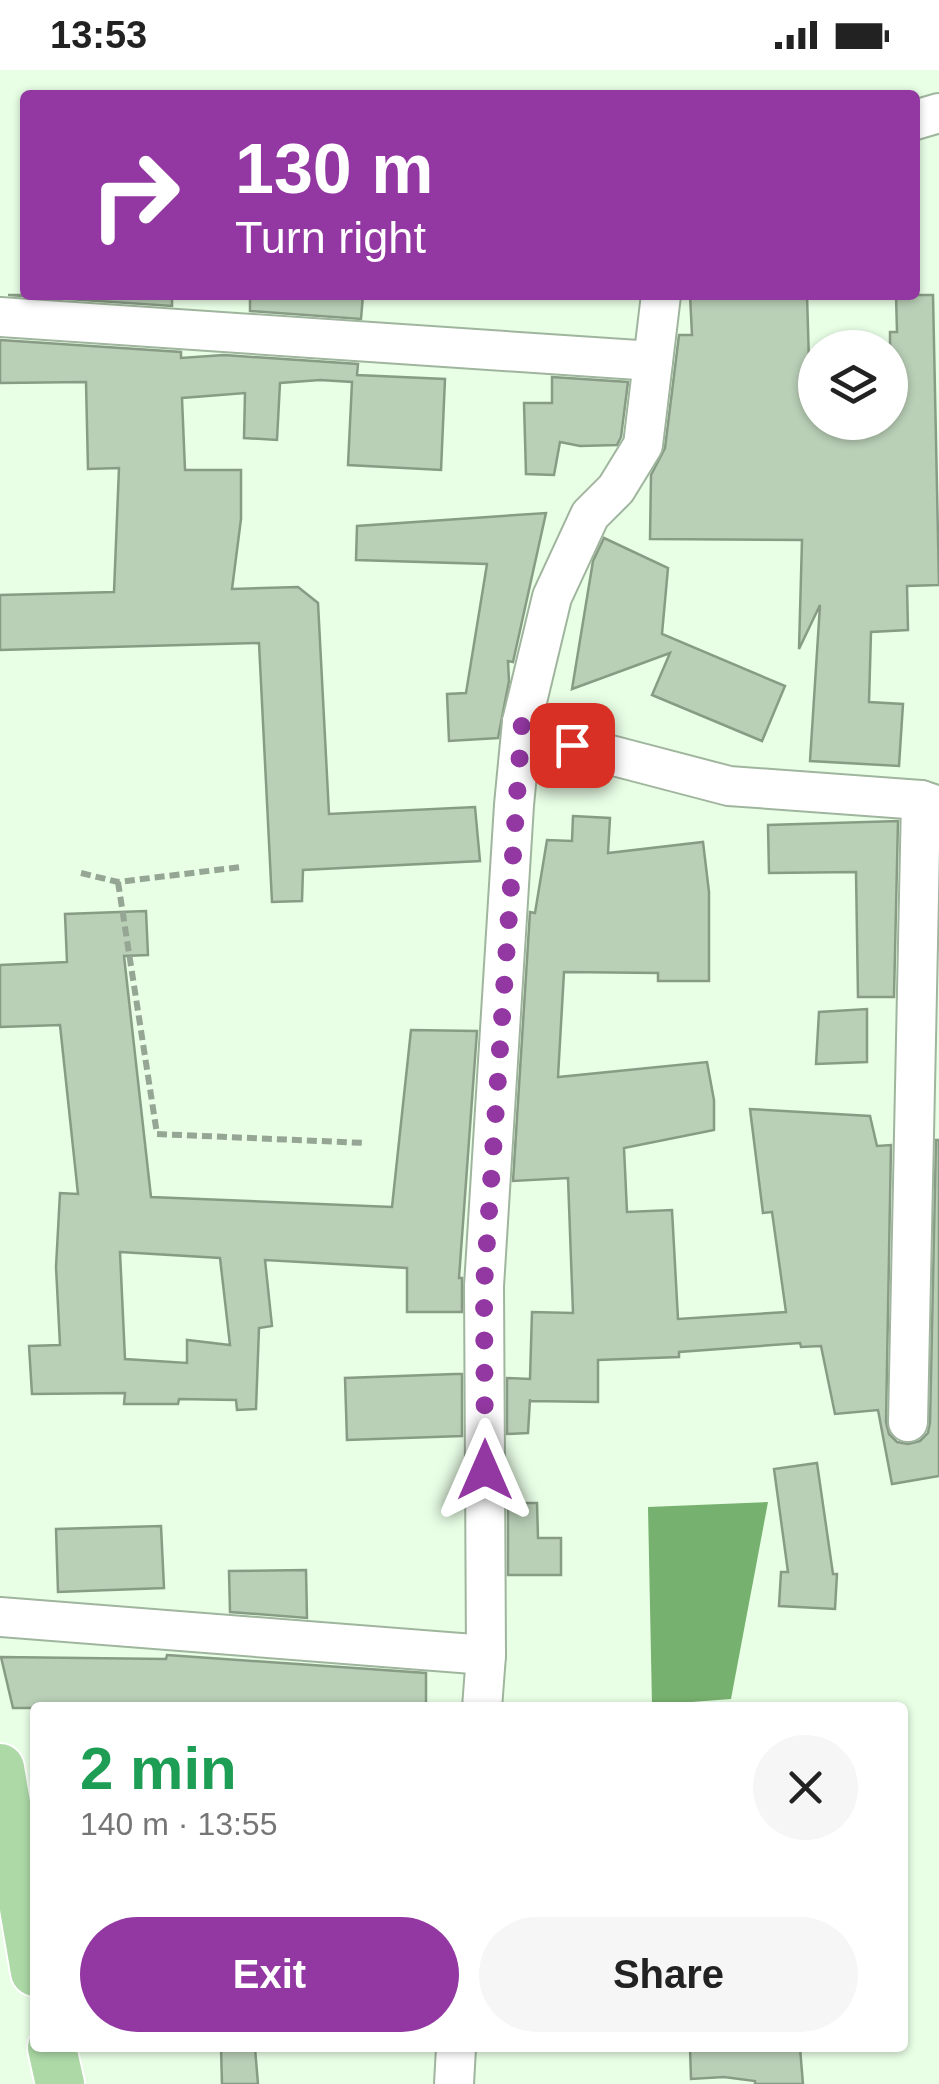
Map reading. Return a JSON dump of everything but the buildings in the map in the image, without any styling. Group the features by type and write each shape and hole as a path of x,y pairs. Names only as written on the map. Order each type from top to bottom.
{"main road":[{"path":"0,1768 30,1943"},
{"path":"53,2052 60,2084"}],"street":[{"path":"482,1702 486,1655 484,1286 522,722 552,598 590,516 616,489 643,445 660,300"},
{"path":"0,317 653,360"},
{"path":"522,722 572,745 729,786 930,803 908,1422"},
{"path":"0,1617 486,1655"},
{"path":"454,2084 456,2052"}],"path":[{"path":"82,873 118,882 240,867"},
{"path":"118,882 157,1134 366,1143"}],"shaded area":[{"path":"768,1502 731,1699 652,1702 648,1507"}],"route":[{"path":"485,1470 484,1286 522,722 572,745"}]}
